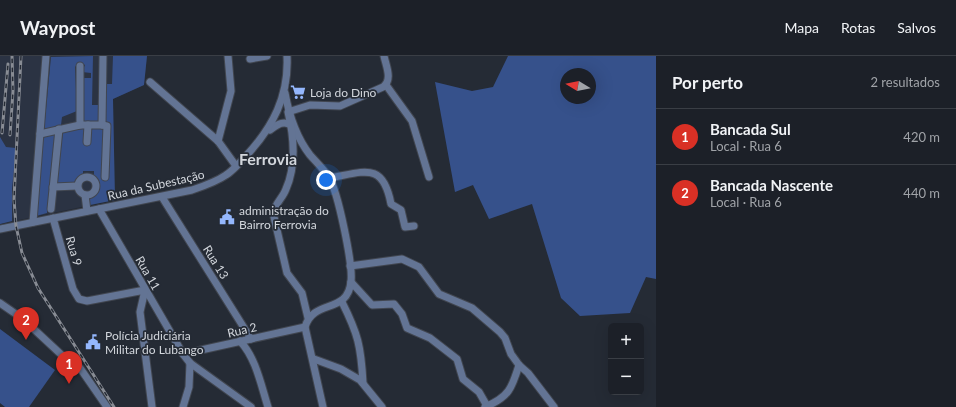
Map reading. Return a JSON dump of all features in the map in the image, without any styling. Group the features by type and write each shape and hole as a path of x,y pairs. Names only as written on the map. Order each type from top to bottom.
{"street":[{"path":"33,222 46,56"},
{"path":"102,125 103,56"},
{"path":"218,142 231,91 228,56"},
{"path":"250,59 267,56"},
{"name":"Rua da Subestação","path":"0,229 162,196 212,183 227,174 264,134 277,115 288,70 287,56"},
{"path":"384,56 388,77 386,85 412,121 429,178"},
{"path":"80,66 80,125"},
{"path":"150,82 218,142 236,166"},
{"path":"288,112 310,105 340,106 386,85"},
{"path":"284,91 291,125 292,165 290,178 285,192 274,210 274,217 287,273 302,293 308,318"},
{"path":"288,112 298,136 309,154 330,178 339,209 350,266 351,282 347,294 342,302 315,312 308,318 305,327 314,359 323,407"},
{"path":"264,134 280,124 288,123 291,125"},
{"path":"40,134 80,125 107,126 105,177"},
{"path":"87,142 88,125"},
{"path":"51,209 58,129"},
{"path":"330,178 372,171 378,175 388,188 391,204 401,210 405,227 414,226"},
{"path":"83,177 89,177 94,180 95,189 91,194 86,195 80,193 77,186 78,181 83,177"},
{"path":"53,187 77,186"},
{"path":"86,195 87,211"},
{"name":"Rua 13","path":"162,196 251,339"},
{"name":"Rua 11","path":"99,209 181,351 190,363 251,407"},
{"name":"Rua 9","path":"53,218 75,292 79,299 87,301 145,290"},
{"path":"350,266 402,260 419,267 439,294 472,308 500,332 505,338 511,354 554,407"},
{"path":"351,282 372,306 394,304 402,314 407,328 430,338 457,359 463,379 479,392 486,407 506,395 514,381 519,365"},
{"path":"145,290 140,312 152,407"},
{"path":"342,302 358,337 362,352 363,383"},
{"path":"0,303 23,318 66,359 80,368 107,407"},
{"name":"Rua 2","path":"181,351 251,339 305,327"},
{"path":"240,341 246,348 252,360 268,407"},
{"path":"314,359 345,371 363,383 382,407"},
{"path":"183,407 190,387 190,363"}],"shaded area":[{"path":"0,56 147,56 144,85 113,99 115,200 0,224"},
{"path":"93,56 92,105 100,105 99,122 83,121 83,78 91,78 91,73 82,72 85,65 79,62 75,67 77,111 62,117 61,125 44,130 51,57"},
{"path":"113,56 147,56 144,85 113,99 115,200 90,205 89,198 96,194 99,184 94,176 94,171 83,171 83,175 77,179 75,184 57,184 57,168 59,166 63,131 86,127 85,145 90,145 91,128 104,129 103,181 106,181 109,125 105,122 105,84 112,84"},
{"path":"508,56 656,56 656,279 646,277 630,313 580,316 561,298 532,204 489,219 473,185 455,192 435,82 472,91 493,87"},
{"path":"54,134 56,135 47,213 36,216 43,137"},
{"path":"0,137 6,147 16,148 12,189 12,221 0,224"},
{"path":"0,329 55,370 29,407 5,407 0,403"}],"railway":[{"path":"10,135 13,91 12,56"},
{"path":"21,56 14,199 16,226 22,253 38,288 114,407"},
{"path":"2,133 8,64"}],"place":[{"name":"Loja do Dino","path":"298,92"},
{"name":"administração do Bairro Ferrovia","path":"227,217"},
{"name":"Bancada Nascente","path":"26,340"},
{"name":"Polícia Judiciária Militar do Lubango","path":"93,342"},
{"name":"Bancada Sul","path":"69,384"}],"district":[{"name":"Ferrovia","path":"268,158"}]}
